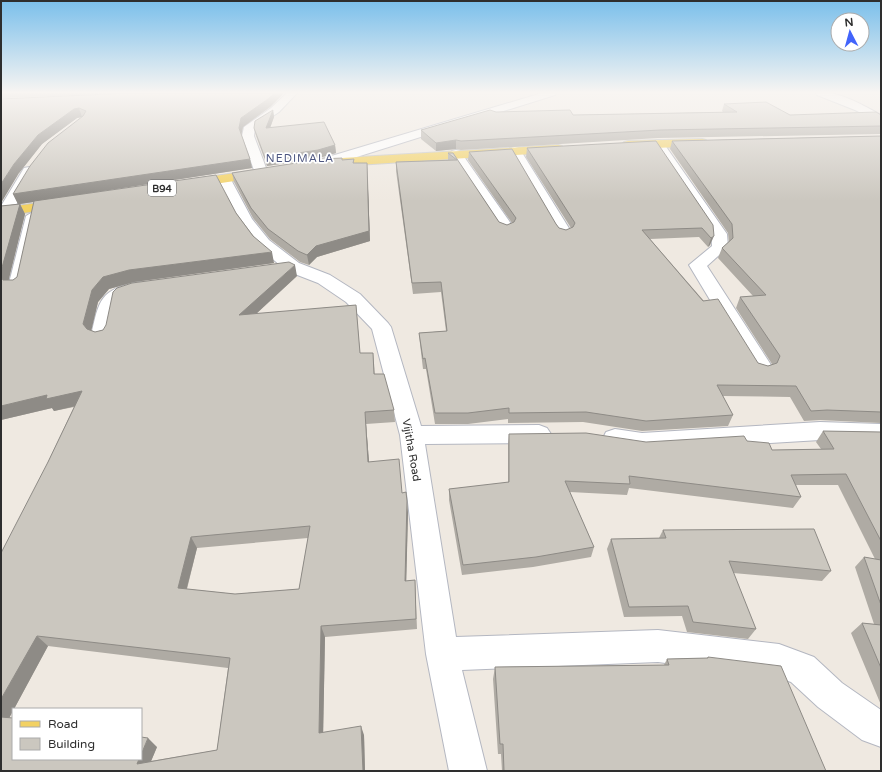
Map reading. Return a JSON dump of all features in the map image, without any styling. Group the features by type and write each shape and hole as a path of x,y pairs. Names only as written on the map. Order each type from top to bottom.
{"main road":[{"path":"618,146 714,143"},
{"path":"318,165 456,154 571,148"},
{"name":"B94","path":"178,186 276,171"},
{"path":"3,212 71,202"}],"street":[{"path":"249,129 248,136 261,173"},
{"path":"318,165 434,129"},
{"path":"658,144 718,234 720,247 698,265 762,368"},
{"path":"515,151 564,233"},
{"path":"456,154 506,228"},
{"path":"3,212 35,164"},
{"name":"Vijitha Road","path":"224,179 245,220 282,269 324,280 353,298 381,327 412,435 442,654 468,771"},
{"path":"102,336 108,302 115,294 134,288 157,285"},
{"path":"598,435 642,442 820,431 881,433"},
{"path":"412,435 559,433"},
{"path":"442,654 658,646 779,661 802,669 830,695 881,729"}],"lane":[{"path":"15,287 33,208"}],"building":[{"path":"1,129 46,129 38,135 14,164 1,184"},
{"path":"66,129 239,129 250,159 13,194 30,166 48,143"},
{"path":"254,129 327,129 335,145 318,150 265,158"},
{"path":"714,129 660,130 461,141 456,140 436,143 421,130"},
{"path":"881,136 881,412 827,410 811,411 796,386 717,385 733,415 646,421 586,412 509,413 509,408 468,413 435,413 419,333 447,331 441,282 412,283 396,162 457,160 448,153 453,153 499,222 507,225 514,222 516,218 469,152 512,149 556,224 559,228 566,230 573,227 575,223 527,148 656,141 713,225 714,236 711,238 702,228 642,230 703,301 718,299 758,363 768,366 777,363 780,356 740,297 766,295 722,248 733,238 732,224 672,141"},
{"path":"342,158 342,160 354,159 353,163 367,163 369,231 316,246 307,255 298,251 268,229 251,208 232,173 322,159"},
{"path":"216,175 236,213 253,236 272,252 129,270 103,277 92,290 83,324 87,329 95,332 103,330 106,325 113,292 117,288 132,283 289,262 295,265 239,315 356,305 360,353 373,353 374,374 384,374 394,410 365,412 368,462 399,459 402,493 406,492 407,501 405,581 415,580 416,619 321,626 319,733 361,726 363,771 1,771 1,717 12,718 12,760 139,760 137,764 217,750 230,658 37,636 1,699 1,553 48,462 82,391 46,399 47,395 1,406 1,277 3,280 13,280 17,277 34,201","holes":["310,526 299,589 235,594 178,588 191,537"]},
{"path":"20,204 1,271 1,206"},
{"path":"823,431 881,432 881,541 846,474 791,475 801,497 629,476 630,484 565,481 594,547 536,557 463,565 449,489 509,482 509,434 586,433 646,442 744,436 747,441 769,443 772,450 834,449"},
{"path":"814,529 831,571 729,561 756,629 693,622 688,606 629,607 611,539 666,538 663,530"},
{"path":"864,557 881,560 881,605"},
{"path":"862,623 881,625 881,668"},
{"path":"708,657 781,666 826,771 504,771 503,744 500,744 495,667 669,665 667,659"},
{"path":"142,737 148,738 142,753"}],"district":[{"name":"NEDIMALA","path":"300,158"}]}
